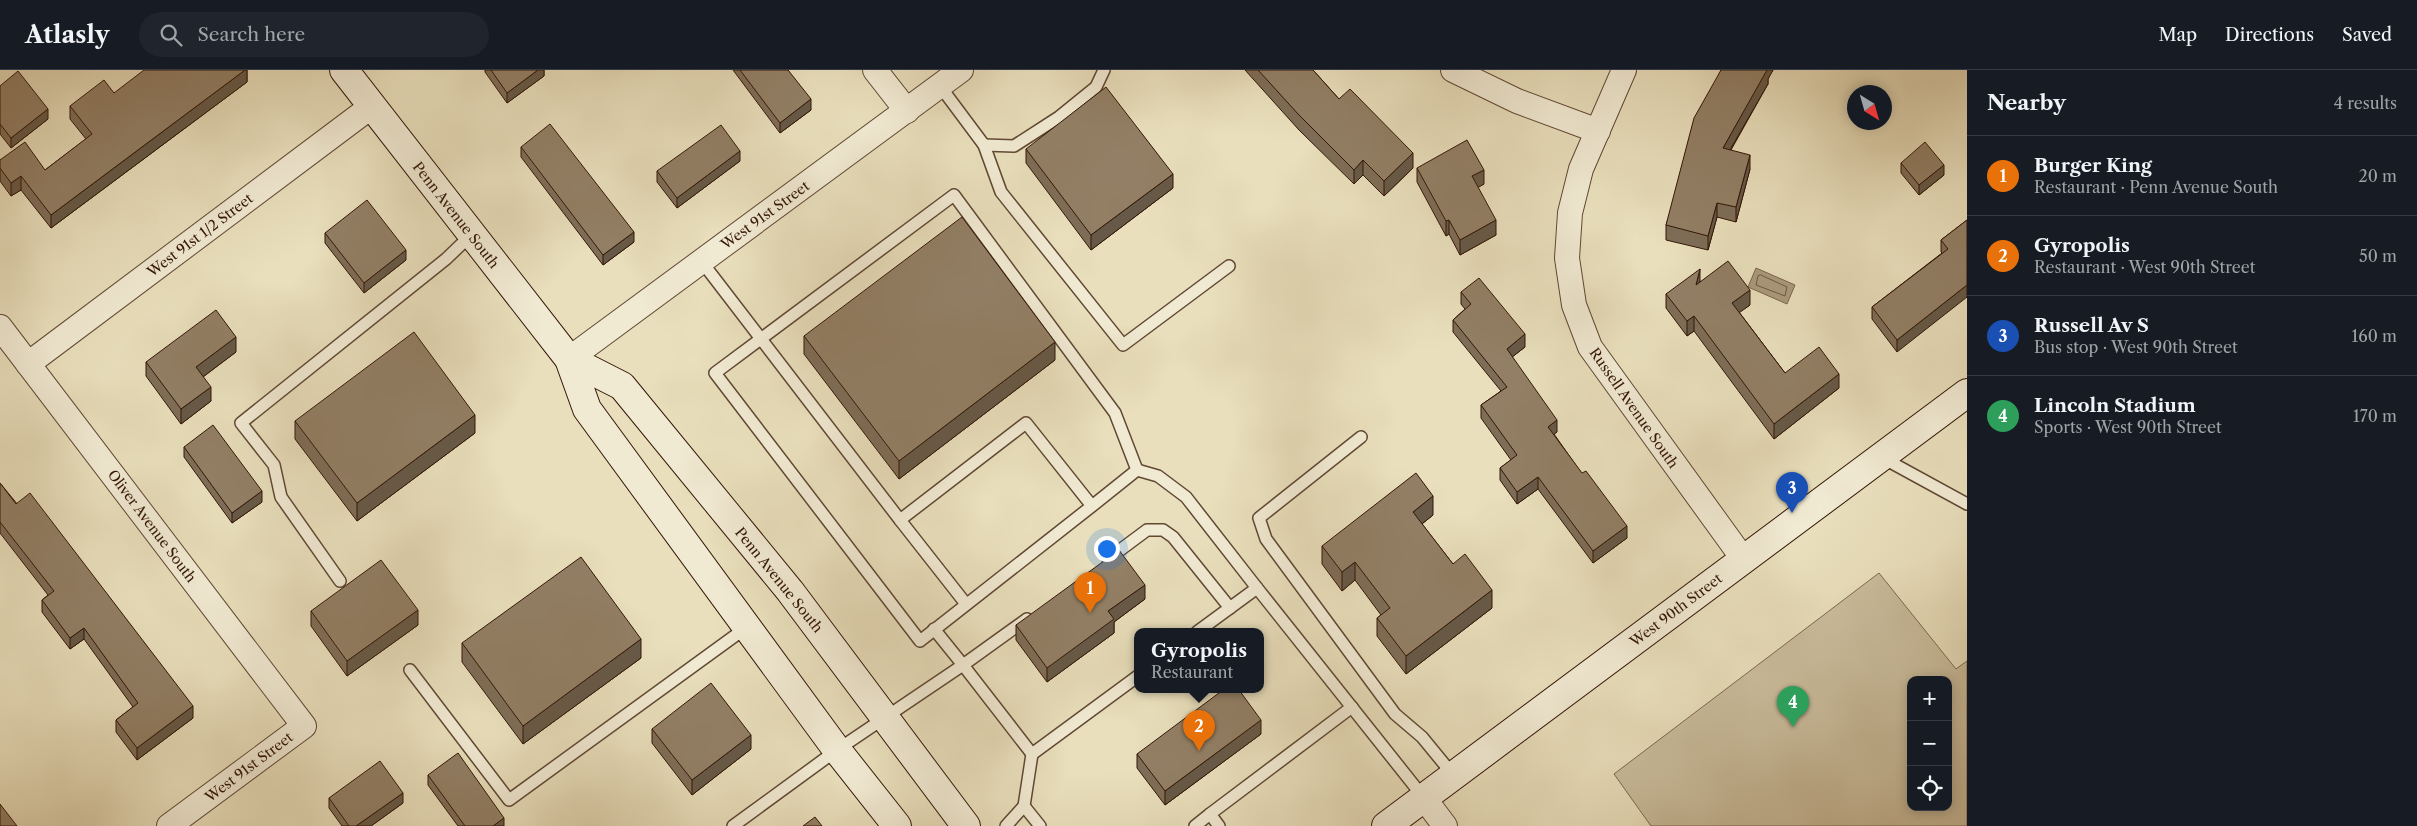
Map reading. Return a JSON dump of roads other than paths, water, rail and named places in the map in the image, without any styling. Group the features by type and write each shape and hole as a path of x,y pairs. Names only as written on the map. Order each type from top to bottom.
{"main road":[{"name":"Penn Avenue South","path":"344,70 569,359 587,408 837,750 897,826"},
{"name":"Penn Avenue South","path":"569,359 622,386 790,591 887,718 966,826"},
{"name":"West 90th Street","path":"1386,826 1967,393"}],"street":[{"path":"875,70 906,111"},
{"name":"West 91st Street","path":"569,359 961,70"},
{"path":"1453,70 1517,101 1598,131 1624,70"},
{"name":"West 91st 1/2 Street","path":"28,364 372,106"},
{"name":"Russell Avenue South","path":"1598,131 1581,168 1570,213 1568,258 1574,305 1590,347 1744,560"},
{"name":"Oliver Avenue South","path":"0,327 304,726"},
{"name":"West 91st Street","path":"169,826 304,726"},
{"path":"1424,798 1445,826"}],"lane":[{"path":"984,145 1014,146 1059,117 1096,87 1104,70"},
{"path":"940,86 984,145 1001,192 1123,345 1229,266"},
{"path":"954,195 1115,413 1138,470 920,641 715,372 761,340 954,195"},
{"path":"340,581 281,497 274,465 241,423 446,259 471,235"},
{"path":"702,262 966,604"},
{"path":"900,520 1026,423 1092,506"},
{"path":"1361,437 1259,518 1266,539 1395,714 1422,737 1454,776"},
{"path":"1881,457 1967,504"},
{"path":"1138,470 1158,476 1186,497 1424,798"},
{"path":"1099,565 1147,530 1163,530 1173,537 1230,608"},
{"path":"1202,628 1257,588"},
{"path":"733,826 837,750 963,666 1035,612"},
{"path":"410,670 509,800 747,627"},
{"path":"934,629 1032,754"},
{"path":"1006,826 1024,806 1032,754 1134,679"},
{"path":"1195,826 1352,707"},
{"path":"1024,806 1040,826"},
{"path":"1210,814 1219,826"}],"water":[{"path":"1756,268 1795,285 1787,304 1748,287"}],"place":[{"name":"Russell Av S","path":"1792,513"},
{"name":"Burger King","path":"1090,613"},
{"name":"Lincoln Stadium","path":"1793,727"},
{"name":"Gyropolis","path":"1199,751"}]}
